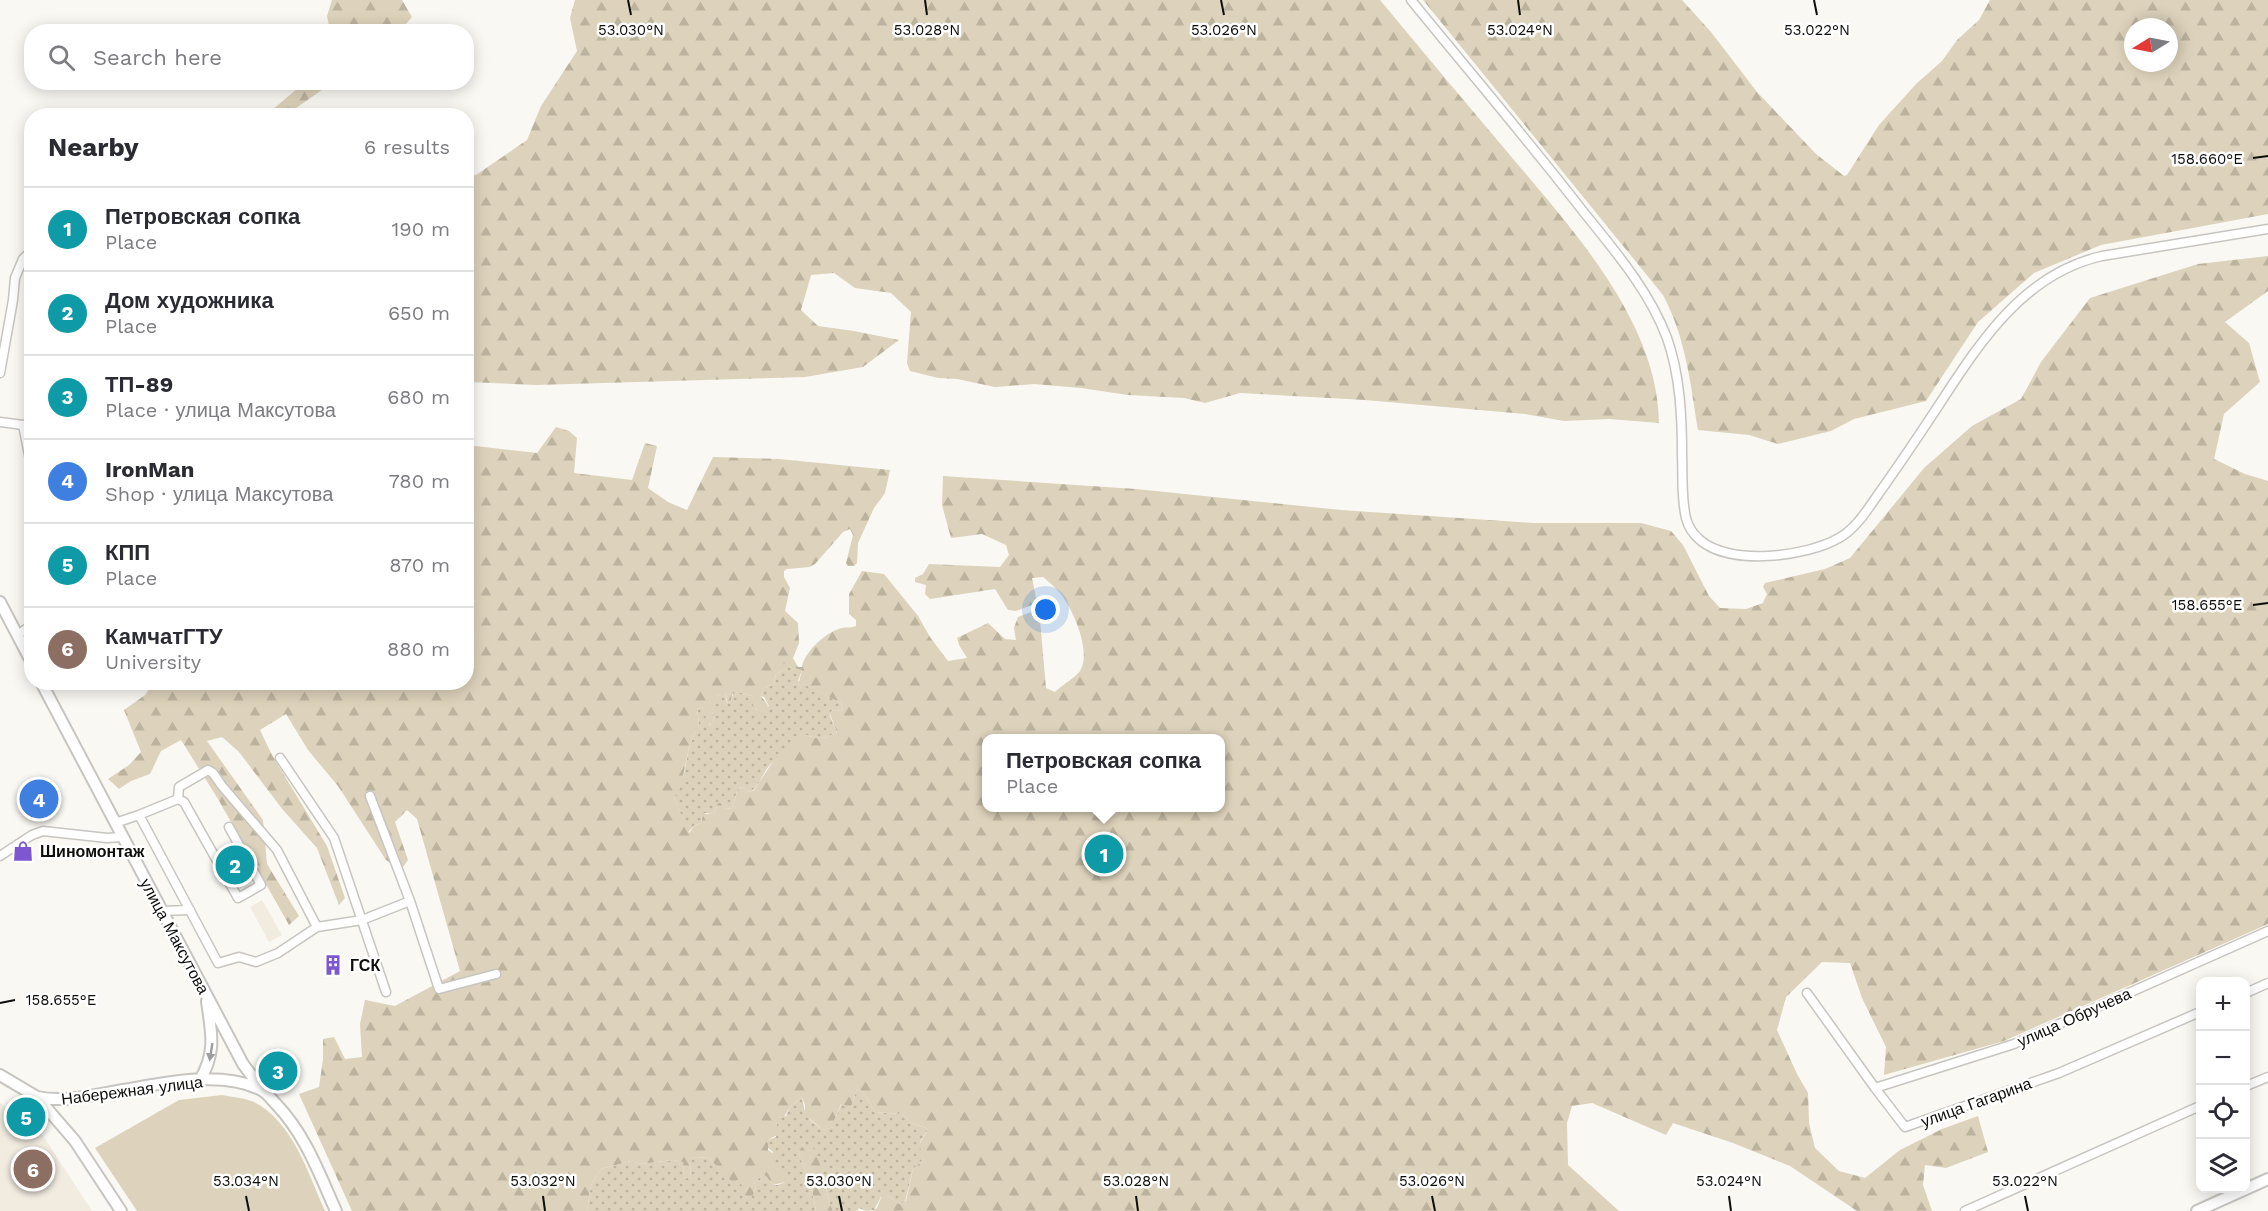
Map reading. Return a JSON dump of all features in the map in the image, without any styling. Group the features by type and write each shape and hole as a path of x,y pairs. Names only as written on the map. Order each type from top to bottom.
{"main road":[{"path":"0,602 24,648"},
{"name":"улица Максутова","path":"45,690 243,1064 264,1092"},
{"path":"200,1080 210,1059 213,1044 206,995"},
{"path":"0,1075 37,1097 75,1141 122,1211"},
{"name":"Набережная улица","path":"37,1097 67,1100 200,1080 236,1082 264,1092 289,1118 300,1134 336,1211"},
{"path":"2197,1211 2268,1179"}],"street":[{"path":"1411,0 1568,193 1653,305 1670,346 1676,376 1681,424 1683,498 1687,521 1693,533 1700,540 1720,552 1750,556 1791,553 1819,547 1846,533 1870,506 1993,327 2019,300 2059,272 2102,256 2268,229"},
{"path":"0,374 15,278 24,258"},
{"path":"0,422 24,424"},
{"path":"17,635 24,630"},
{"path":"280,758 334,838 386,992"},
{"path":"178,799 179,787 208,770 213,773 277,850 317,927"},
{"path":"370,796 411,901 439,989 496,974"},
{"path":"115,823 139,816 178,799"},
{"path":"178,799 184,802 238,898 261,885 229,828"},
{"path":"139,816 218,963 239,957 256,962 278,953 317,927 362,920 411,901"},
{"path":"0,855 32,835 43,831 107,838 122,837"},
{"path":"161,911 189,910"},
{"name":"улица Обручева","path":"1875,1088 2014,1044 2268,931"},
{"path":"2250,991 2268,983"},
{"name":"улица Гагарина","path":"1807,993 1905,1127 2059,1073 2196,1014"},
{"path":"2248,1085 2268,1077"},
{"path":"1965,1211 2196,1108"}],"shaded area":[{"path":"262,900 282,935 269,942 250,907"},
{"path":"0,1103 12,1111 29,1106 42,1116 38,1128 92,1211 0,1211"}],"green space":[{"path":"332,0 402,0 412,17 406,24 329,24 327,16"},
{"path":"575,0 1380,0 1558,213 1607,278 1644,348 1655,385 1659,423 1609,419 1564,421 1525,414 1365,400 1240,393 1205,403 1184,398 1128,395 1034,384 995,387 957,379 938,378 910,371 907,363 911,312 891,293 855,288 834,273 811,275 801,310 818,326 899,340 863,367 805,377 536,385 474,382 474,175 527,140 541,106 577,51 570,18"},
{"path":"1423,0 1682,0 1711,32 1757,92 1816,154 1844,176 1847,175 1879,125 1916,84 1942,61 1957,40 1979,20 1990,0 2268,0 2268,214 2101,245 2034,273 1978,322 1926,401 1854,419 1831,431 1778,444 1749,435 1698,430 1682,344 1663,295"},
{"path":"296,90 322,90 296,108 274,108"},
{"path":"2268,256 2268,291 2225,322 2249,343 2260,382 2224,414 2214,459 2245,474 2268,481 2268,924 2004,1041 1884,1075 1886,1047 1862,998 1850,963 1822,962 1786,997 1777,1030 1808,1093 1809,1123 1815,1148 1839,1171 1865,1178 1900,1150 1942,1129 1978,1116 1988,1152 1946,1168 1925,1165 1923,1185 1932,1211 1857,1211 1790,1166 1733,1143 1673,1123 1666,1135 1592,1103 1572,1106 1567,1123 1568,1165 1619,1211 872,1211 877,1208 882,1195 888,1196 899,1204 906,1201 913,1169 924,1159 919,1145 927,1131 926,1128 912,1123 902,1114 875,1112 863,1092 857,1089 851,1107 841,1104 834,1127 823,1130 805,1115 802,1097 789,1108 784,1117 777,1118 777,1135 768,1140 768,1150 776,1155 773,1165 784,1174 785,1182 773,1185 763,1175 754,1182 756,1187 750,1197 744,1195 741,1190 744,1188 738,1180 732,1182 709,1158 695,1157 691,1160 690,1179 684,1177 683,1162 673,1160 641,1164 631,1161 601,1169 591,1185 587,1211 352,1211 299,1094 319,1087 323,1039 334,1037 345,1059 362,1057 360,1024 365,1000 395,1006 460,971 417,819 407,810 395,822 408,860 401,870 386,860 338,786 308,750 286,714 260,730 272,755 327,846 345,898 339,905 317,848 283,810 239,752 222,737 207,741 263,820 267,864 299,916 289,925 218,799 181,740 161,751 150,774 131,781 119,789 108,779 129,765 141,752 124,710 148,690 474,690 474,446 537,453 556,427 569,431 577,438 574,473 632,480 645,443 657,446 648,488 668,502 687,510 713,457 779,459 890,470 885,493 874,508 858,543 857,563 854,566 848,566 846,563 853,535 850,529 843,532 815,564 810,567 784,571 784,577 790,588 785,611 798,623 799,643 793,658 798,667 802,667 807,655 830,633 856,626 856,620 849,614 849,594 862,571 884,574 918,616 948,661 967,658 957,638 988,623 1005,639 1016,640 1014,628 1018,617 1039,609 1046,688 1055,692 1080,671 1084,653 1079,631 1070,609 1060,593 1043,577 1032,578 1037,603 1016,611 1008,610 995,589 930,599 925,594 926,585 915,582 915,578 923,574 929,564 1000,567 1009,555 1006,545 982,534 951,538 942,505 943,476 1136,489 1341,510 1534,523 1641,523 1671,531 1683,545 1709,596 1720,608 1746,609 1763,603 1767,594 1763,587 1765,583 1825,569 1850,558 1924,468 1972,426 2021,399 2041,362 2090,298 2198,264","holes":["784,660 792,668 802,670 799,682 841,703 842,711 833,710 830,714 837,732 822,738 806,735 791,744 774,760 754,790 749,792 742,787 738,788 732,808 726,809 718,803 714,813 703,814 701,823 695,825 689,833 674,798 681,786 689,747 699,723 697,709 702,707 708,723 712,725 714,722 712,711 718,695 725,694 728,704 731,702 732,694 739,692 752,696 753,705 758,712 765,712 768,705 761,696 765,688 773,685 776,674 783,670"]},
{"path":"785,660 792,668 802,670 798,681 841,703 842,711 833,710 830,716 837,732 822,738 806,735 773,761 752,790 749,792 742,787 738,788 732,808 726,809 718,803 714,813 705,813 701,823 688,832 674,798 684,774 689,747 699,723 697,709 702,707 710,725 714,722 712,711 717,696 722,693 725,694 727,703 731,702 733,693 739,692 752,696 756,710 769,706 761,696 765,688 773,685 776,674 783,670 782,661"},
{"path":"857,1089 863,1092 875,1112 902,1114 912,1123 926,1128 927,1131 920,1142 924,1159 913,1169 905,1202 899,1204 888,1196 882,1195 874,1210 866,1211 859,1208 857,1211 833,1211 819,1163 810,1148 804,1145 798,1152 811,1184 816,1211 587,1211 591,1185 601,1169 631,1161 641,1164 673,1160 683,1162 684,1177 690,1179 691,1160 695,1157 709,1158 732,1181 738,1180 753,1195 756,1187 754,1182 763,1175 773,1185 785,1182 773,1165 773,1152 767,1147 768,1140 776,1137 777,1118 786,1116 789,1108 802,1097 805,1112 810,1120 823,1130 834,1127 834,1121 842,1103 851,1107"},
{"path":"222,1095 254,1102 279,1122 298,1150 325,1211 137,1211 95,1148 179,1100"},
{"path":"804,1145 811,1146 816,1153 833,1211 816,1211 811,1184 798,1152"}],"place":[{"name":"IronMan","path":"39,799"},
{"name":"Шиномонтаж","path":"23,851"},
{"name":"Петровская сопка","path":"1104,854"},
{"name":"Дом художника","path":"235,865"},
{"name":"ГСК","path":"333,965"},
{"name":"ТП-89","path":"278,1071"},
{"name":"КПП","path":"26,1117"},
{"name":"КамчатГТУ","path":"33,1169"}]}
